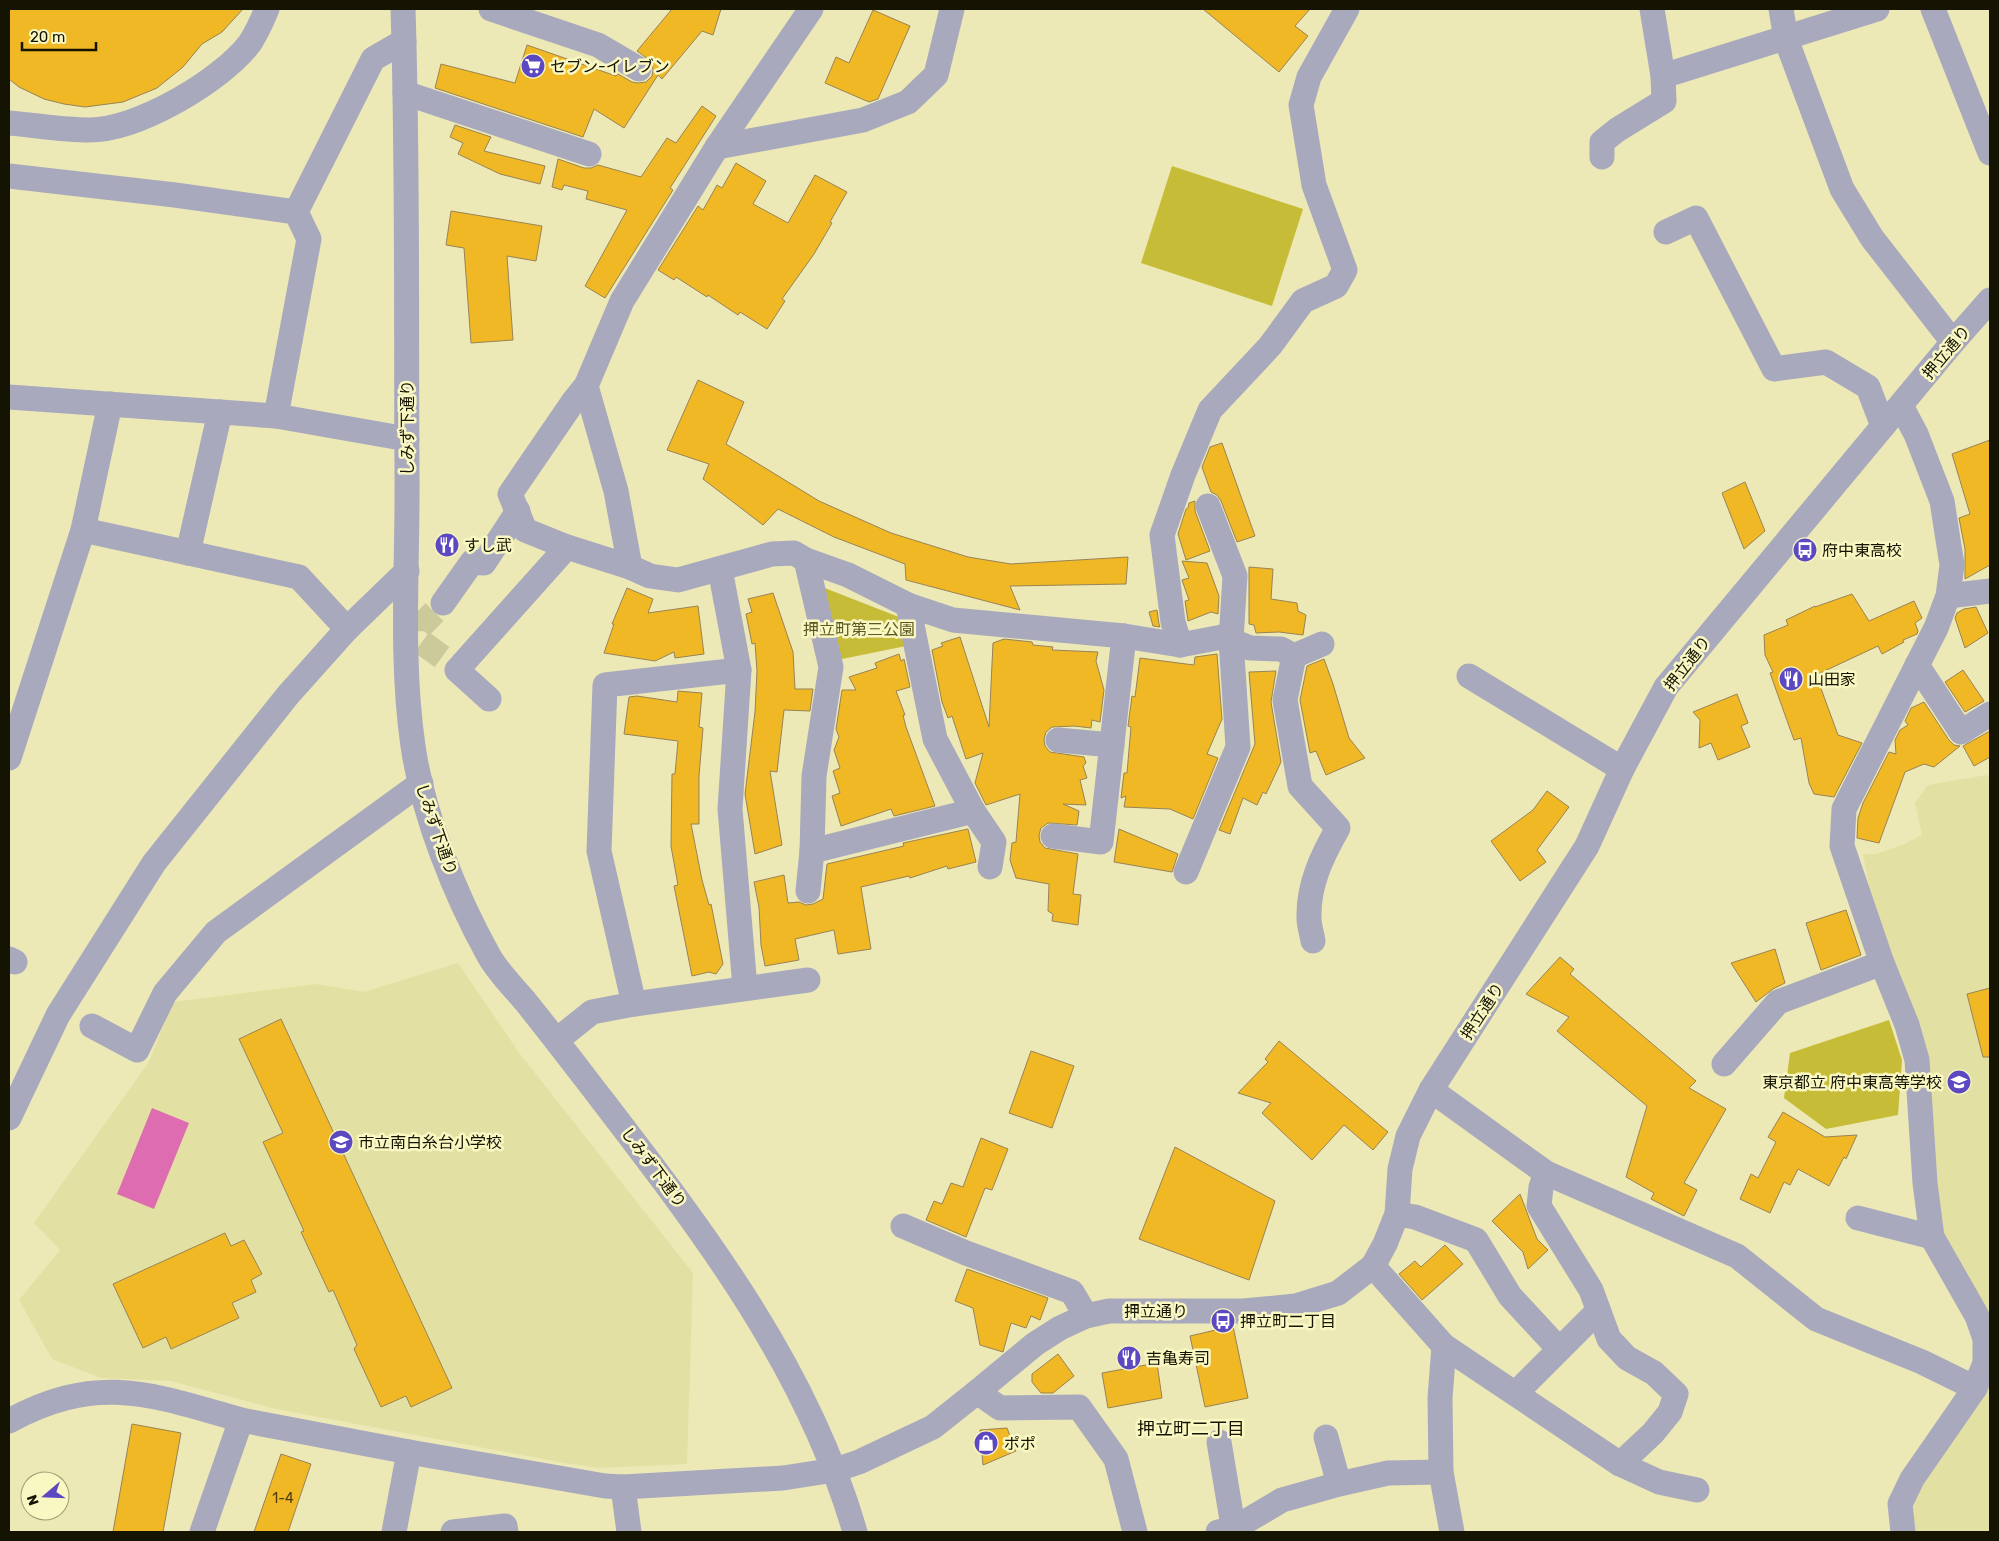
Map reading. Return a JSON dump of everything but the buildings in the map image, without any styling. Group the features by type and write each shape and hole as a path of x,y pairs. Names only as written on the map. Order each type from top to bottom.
{"street":[{"path":"9,123 90,130 131,123 169,106 224,69 250,43 260,27 267,9"},
{"name":"しみず下通り","path":"403,9 407,439 406,669 413,746 435,833 461,898 490,960 557,1040 683,1204 752,1306 797,1385 835,1470 855,1532"},
{"path":"491,9 598,45 639,69"},
{"path":"811,9 717,147 622,301 586,386 512,489 510,494 525,530 567,547 630,567 650,576 678,580 772,554 794,553 806,560 848,575 908,604 953,620 1124,636 1180,645 1222,637 1250,648 1281,649 1294,656"},
{"path":"717,147 863,120 908,102 936,75 952,9"},
{"path":"1180,645 1173,622 1162,535 1183,475 1210,410 1270,346 1303,301 1336,286 1345,270 1314,185 1301,105 1309,77 1347,9"},
{"path":"1602,157 1602,142 1617,130 1664,101 1663,76 1652,9"},
{"path":"1781,9 1786,39 1842,189 1872,238 1953,342"},
{"path":"1663,76 1877,9"},
{"path":"1934,9 1990,153"},
{"path":"296,212 373,59 404,41"},
{"path":"405,93 589,154"},
{"path":"9,176 175,195 296,212"},
{"path":"276,416 309,238 296,212"},
{"path":"1666,232 1696,218 1774,369 1826,362 1868,387 1883,426"},
{"name":"押立通り","path":"9,1421 52,1401 87,1393 123,1391 160,1396 241,1420 604,1486 623,1487 783,1478 835,1470 858,1462 933,1427 1035,1344 1060,1328 1086,1316 1108,1311 1243,1311 1296,1306 1338,1293 1372,1266 1385,1244 1397,1214 1400,1169 1408,1136 1431,1090 1587,846 1622,769 1666,688 1990,300"},
{"path":"586,386 616,492 630,567"},
{"path":"9,397 276,416 407,439"},
{"path":"9,758 83,530 110,404"},
{"path":"1901,406 1916,434 1942,501 1952,564 1948,596 1936,628 1844,809 1842,846 1882,963 1907,1025 1917,1060 1925,1183 1932,1237 1977,1316 1985,1339 1985,1363 1975,1388 1912,1479 1900,1504 1903,1532"},
{"path":"188,553 220,412"},
{"path":"1186,872 1238,747 1232,640 1235,576 1208,506"},
{"path":"442,603 472,562 484,563 518,511"},
{"path":"83,530 299,578 346,629"},
{"path":"489,699 449,664 567,547"},
{"path":"806,560 831,667 814,776 812,851 808,892"},
{"path":"720,569 739,670 730,809 745,988"},
{"path":"9,1118 58,1015 154,863 288,695 346,629 407,571"},
{"path":"1948,596 1990,590"},
{"path":"908,604 934,739 973,811 994,842 990,867"},
{"path":"1053,836 1101,842 1124,636"},
{"path":"1294,656 1322,644"},
{"path":"1294,656 1285,700 1300,786 1338,828 1326,848 1312,883 1309,919 1313,942"},
{"path":"1917,665 1961,732 1990,714"},
{"path":"634,1004 599,851 605,685 739,670"},
{"path":"1469,676 1622,769"},
{"path":"1058,740 1112,744"},
{"path":"92,1026 137,1050 165,993 216,932 421,783"},
{"path":"812,851 973,811"},
{"path":"1724,1064 1778,1002 1882,963"},
{"path":"557,1040 592,1012 634,1004 808,980"},
{"path":"1431,1090 1546,1173 1737,1256 1816,1319 1922,1362 1975,1388"},
{"path":"1546,1173 1541,1187 1539,1206 1592,1290 1609,1339 1627,1358 1654,1373 1676,1394 1670,1412 1653,1434 1620,1464"},
{"path":"1397,1214 1415,1217 1476,1240 1510,1296 1559,1349"},
{"path":"1858,1218 1932,1237"},
{"path":"903,1226 966,1253 1072,1292 1086,1316"},
{"path":"1372,1266 1444,1346 1620,1464 1659,1482 1697,1490"},
{"path":"1516,1393 1598,1311"},
{"path":"1444,1346 1440,1398 1441,1472 1452,1532"},
{"path":"977,1392 1000,1408 1079,1407 1116,1459 1135,1532"},
{"path":"202,1532 241,1420"},
{"path":"1326,1437 1339,1484"},
{"path":"1219,1442 1228,1531 1282,1500 1339,1484 1388,1473 1441,1472"},
{"path":"394,1532 409,1452"},
{"path":"623,1487 629,1532"},
{"path":"454,1532 505,1526 506,1532"}],"shaded area":[{"name":"東京都立 府中東高等学校","path":"1987,775 1990,780 1990,1329 1945,1247 1906,993 1870,892 1863,854 1876,854 1902,845 1922,835 1915,803 1928,785"},
{"name":"市立南白糸台小学校","path":"458,963 520,1054 693,1273 687,1464 599,1468 559,1462 276,1409 171,1381 101,1378 52,1359 19,1300 60,1250 34,1223 149,1062 173,1002 316,984 364,992"},
{"path":"152,1108 189,1123 154,1209 117,1194"},
{"path":"1990,1371 1990,1532 1913,1532 1913,1499"}],"green space":[{"path":"1172,166 1303,209 1272,306 1141,263"},
{"name":"押立町第三公園","path":"822,587 904,619 906,646 837,660"},
{"path":"1889,1020 1902,1060 1898,1115 1826,1129 1784,1098 1790,1053"}],"tunnel":[{"path":"442,657 420,641 420,627 443,603"}],"place":[{"name":"セブン-イレブン","path":"533,66"},
{"name":"すし武","path":"447,545"},
{"name":"府中東高校","path":"1805,550"},
{"name":"山田家","path":"1791,679"},
{"name":"東京都立 府中東高等学校","path":"1959,1082"},
{"name":"市立南白糸台小学校","path":"341,1142"},
{"name":"押立町二丁目","path":"1223,1321"},
{"name":"吉亀寿司","path":"1129,1358"},
{"name":"ポポ","path":"986,1443"}],"district":[{"name":"押立町二丁目","path":"1191,1429"}]}
